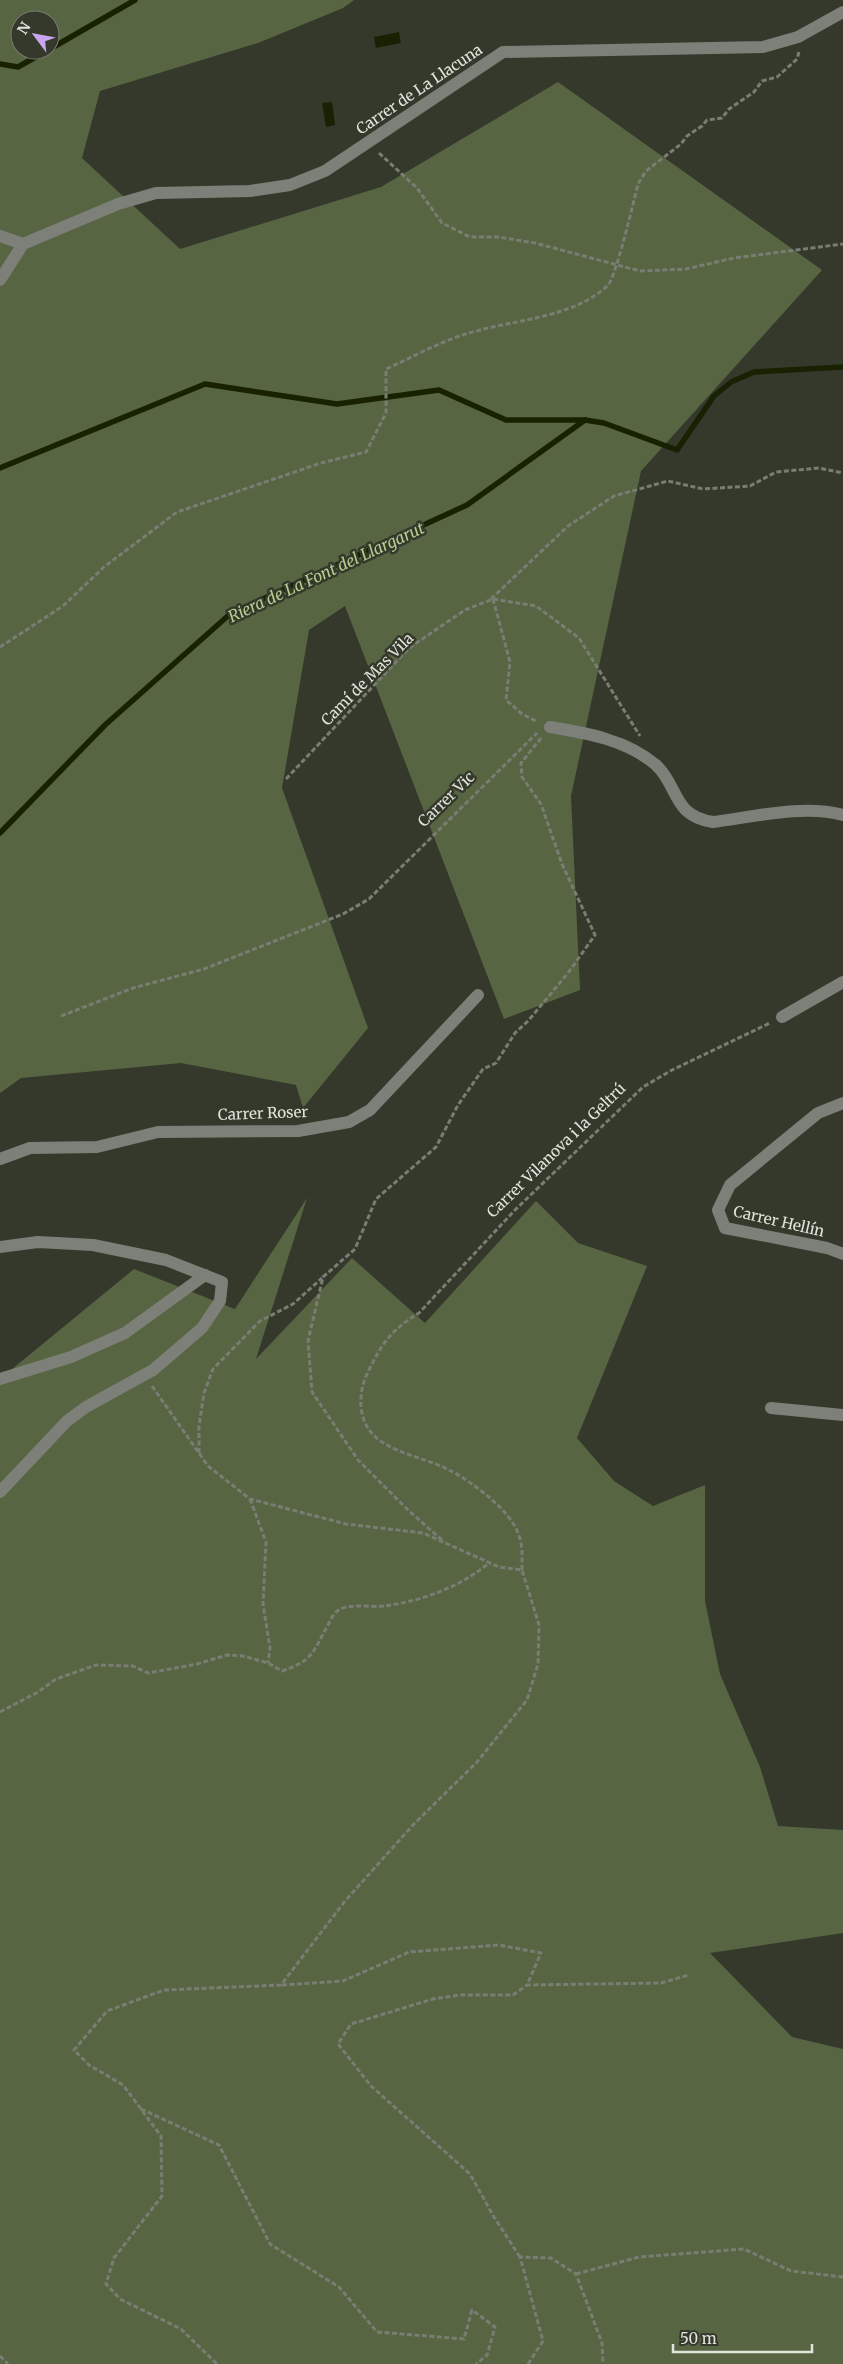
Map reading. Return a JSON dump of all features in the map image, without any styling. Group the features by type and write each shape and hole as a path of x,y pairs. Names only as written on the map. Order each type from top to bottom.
{"street":[{"name":"Carrer de La Llacuna","path":"23,244 118,204 156,193 250,191 290,185 325,171 504,52 763,47 798,37 843,12"},
{"path":"0,236 23,244 0,280"},
{"path":"550,727 594,735 639,752 658,767 683,808 702,820 713,822 808,810 843,815"},
{"path":"782,1017 843,982"},
{"name":"Carrer Roser","path":"0,1159 30,1148 97,1147 158,1132 298,1131 349,1122 370,1110 478,995"},
{"name":"Carrer Hellín","path":"843,1103 818,1112 730,1186 718,1210 725,1228 827,1248 843,1254"},
{"path":"0,1248 38,1242 93,1245 166,1260 222,1282 220,1301 202,1328 153,1370 86,1406 67,1421 0,1492"},
{"path":"0,1379 72,1357 125,1333 205,1275"},
{"path":"771,1408 843,1414"}],"path":[{"path":"0,647 63,606 104,567 177,512 321,463 366,452 386,413 386,369 469,333 549,313 592,297 609,284 638,184 646,172 707,120 722,118 729,109 754,92 762,81 778,77 797,59 806,33"},
{"path":"367,143 418,188 442,223 470,237 498,237 535,243 640,271 686,269 734,258 843,244"},
{"path":"199,1453 201,1410 204,1393 213,1369 260,1321 293,1304 355,1249 376,1199 436,1147 458,1105 483,1069 496,1063 514,1033 528,1021 568,974 595,935 562,864 541,804 522,777 521,763 550,727 522,714 506,700 510,662 491,600 568,526 614,496 668,481 704,489 750,486 776,472 819,468 843,472"},
{"name":"Camí de Mas Vila","path":"286,779 409,648 465,610 491,600 536,606 579,638 643,741"},
{"name":"Carrer Vic","path":"61,1016 133,988 204,969 344,914 369,898 538,732 550,727"},
{"name":"Carrer Vilanova i la Geltrú","path":"281,1985 345,1902 413,1824 477,1762 527,1700 538,1664 539,1626 522,1570 523,1552 517,1531 482,1490 449,1470 382,1442 364,1426 361,1404 363,1381 386,1338 404,1322 419,1313 515,1210 643,1087 672,1070 782,1017"},
{"path":"323,1277 308,1341 312,1392 358,1460 409,1511 446,1544"},
{"path":"144,1374 208,1466 250,1499 346,1524 423,1533 499,1567 522,1570"},
{"path":"250,1499 266,1542 263,1604 270,1648 268,1663"},
{"path":"0,1712 38,1692 56,1679 96,1665 133,1666 148,1673 197,1664 227,1655 243,1656 268,1663 282,1671 301,1664 312,1655 336,1612 348,1607 385,1606 425,1596 473,1576 489,1563"},
{"path":"217,2364 181,2329 120,2299 106,2284 114,2258 162,2196 161,2136 123,2085 90,2065 74,2050 107,2011 164,1990 343,1981 409,1952 500,1945 541,1953 527,1985 513,1995 460,1995 432,1999 351,2024 338,2044 371,2086 470,2174 494,2217 520,2257 543,2341 528,2364"},
{"path":"527,1985 661,1983 689,1975"},
{"path":"140,2109 220,2145 270,2244 339,2287 377,2332 464,2338 472,2310 495,2327 487,2355 476,2364"},
{"path":"576,2274 639,2256 744,2249 792,2271 843,2277"},
{"path":"520,2257 551,2258 576,2274 602,2343 603,2364"},
{"path":"0,2356 8,2364"}],"shaded area":[{"path":"0,0 354,0 343,8 258,43 100,91 82,158 180,249 381,187 558,82 822,270 641,471 571,796 580,990 504,1019 345,606 309,630 282,788 368,1028 303,1108 296,1085 181,1063 21,1078 0,1093"},
{"path":"399,32 401,43 376,48 374,37"},
{"path":"332,102 335,125 326,127 322,103"},
{"path":"307,1198 256,1359 352,1258 425,1323 536,1201 578,1243 647,1266 577,1438 614,1481 653,1506 705,1485 705,1601 720,1674 760,1767 778,1826 843,1830 843,1933 710,1953 792,2037 843,2049 843,2364 0,2364 0,1379 134,1269 235,1309"}],"waterway":[{"path":"60,43 135,0"},
{"path":"0,64 18,67 30,60"},
{"name":"Riera de La Font del Llargarut","path":"0,468 205,384 337,404 439,390 506,420 585,420 604,423 677,450 714,396 731,382 754,372 843,367"},
{"name":"Riera de La Font del Llargarut","path":"0,833 105,725 230,614 467,505 585,420"}]}
